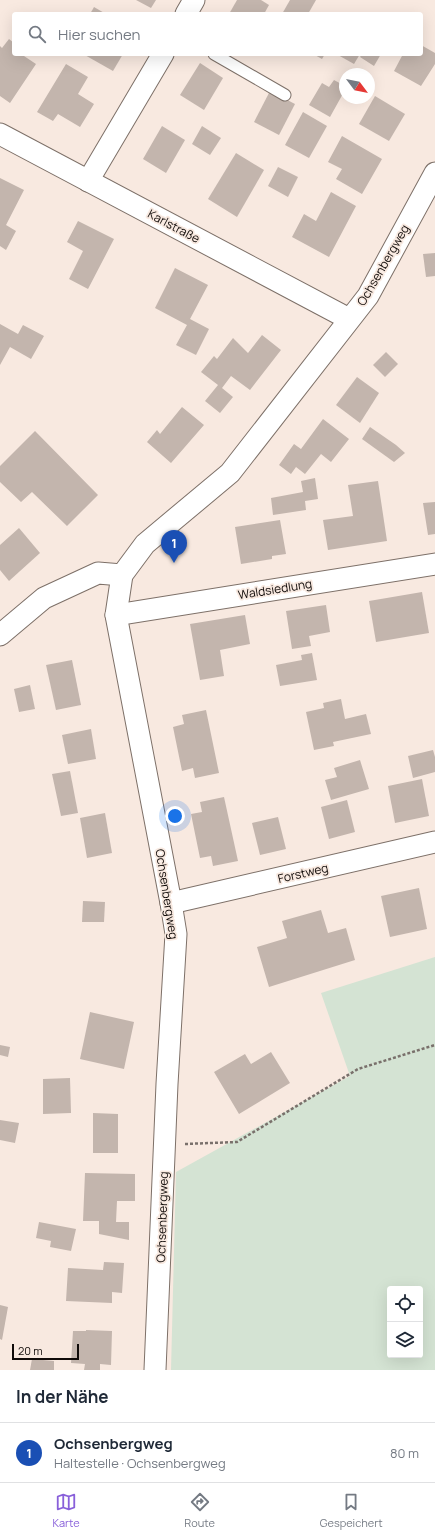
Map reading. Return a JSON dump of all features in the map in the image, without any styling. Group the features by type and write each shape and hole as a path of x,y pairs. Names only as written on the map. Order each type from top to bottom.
{"street":[{"path":"187,12 194,0"},
{"path":"88,181 161,56"},
{"name":"Karlstraße","path":"0,134 349,319"},
{"name":"Ochsenbergweg","path":"155,1370 164,1145 176,934 116,615 122,575 145,544 230,473 368,296 435,174"},
{"name":"Waldsiedlung","path":"116,615 435,564"},
{"path":"0,635 44,598 98,573 122,575"},
{"name":"Forstweg","path":"171,903 435,842"}],"lane":[{"path":"217,56 285,95"}],"path":[{"path":"164,1145 237,1142 358,1069 435,1045"}],"green space":[{"path":"435,957 435,1370 171,1370 176,1172 350,1076 321,993"}],"building":[{"path":"136,0 156,0 151,8"},
{"path":"237,0 261,0 269,5 265,12 230,12"},
{"path":"290,0 316,0 309,12 283,12"},
{"path":"94,7 103,12 91,12"},
{"path":"9,39 12,41 12,56 24,56 36,64 10,103 0,96 0,46 2,48"},
{"path":"423,46 435,53 435,64 421,86 394,71 402,56 423,56"},
{"path":"87,56 122,56 113,71"},
{"path":"317,56 324,56 322,59"},
{"path":"340,56 359,56 354,64"},
{"path":"361,56 380,56 374,66 360,57"},
{"path":"200,63 223,78 204,110 180,95"},
{"path":"66,64 88,77 78,94 94,104 80,127 58,114 53,121 37,112"},
{"path":"334,80 339,83 339,101 330,117 309,105 322,83 329,87"},
{"path":"270,91 295,104 279,135 254,122"},
{"path":"375,96 405,114 389,141 359,124 370,104 375,104"},
{"path":"303,112 327,126 309,158 285,145"},
{"path":"162,126 185,140 166,173 143,159"},
{"path":"202,126 221,138 210,155 192,144"},
{"path":"342,136 382,159 362,194 336,179 342,169 328,162"},
{"path":"236,153 264,170 237,217 208,199"},
{"path":"278,167 298,177 288,197 268,186"},
{"path":"0,178 24,190 6,225 16,231 6,250 0,246"},
{"path":"331,192 356,206 329,257 292,237 304,214 316,221"},
{"path":"78,221 114,239 88,289 69,279 83,251 67,242"},
{"path":"435,253 435,276 426,277 423,254"},
{"path":"175,268 208,285 190,319 209,329 196,355 176,345 187,325 155,308"},
{"path":"0,324 18,334 23,325 44,336 31,359 10,347 0,365"},
{"path":"262,335 281,350 250,390 231,376 222,388 233,397 220,413 205,401 218,385 201,372 214,356 217,359 233,338 248,353"},
{"path":"386,352 398,364 385,377 373,365"},
{"path":"357,377 379,393 360,423 336,405"},
{"path":"182,407 204,425 171,463 147,442 157,430 160,434"},
{"path":"323,419 349,439 331,462 321,454 305,474 296,467 291,474 279,465 294,444 301,449"},
{"path":"370,427 405,453 394,462 362,439"},
{"path":"35,431 98,495 67,526 32,492 21,502 0,482 0,466"},
{"path":"315,478 318,499 305,501 306,510 273,515 271,498 303,492 301,481"},
{"path":"378,481 387,541 328,550 323,520 353,516 348,485"},
{"path":"435,502 435,534 428,535 423,503"},
{"path":"280,520 286,554 272,556 272,559 241,564 235,527"},
{"path":"19,528 40,553 9,581 0,570 0,545"},
{"path":"422,592 429,633 376,642 369,601"},
{"path":"326,605 330,632 309,636 311,646 292,649 286,611"},
{"path":"245,615 250,644 220,650 224,676 200,680 190,624"},
{"path":"312,653 317,680 280,686 276,665 302,660 301,655"},
{"path":"72,660 81,705 56,710 46,665"},
{"path":"30,685 35,709 19,712 14,689"},
{"path":"341,699 345,719 366,714 371,734 333,742 334,746 314,750 306,712 324,708 323,703"},
{"path":"206,710 219,773 195,778 193,768 182,771 173,727 184,724 182,715"},
{"path":"91,729 96,759 68,764 62,735"},
{"path":"433,750 435,757 435,772 413,778 408,756"},
{"path":"360,760 369,789 331,800 325,780 337,777 334,768"},
{"path":"70,771 78,813 61,816 52,774"},
{"path":"422,779 429,816 395,823 388,786"},
{"path":"224,797 238,861 213,866 211,856 200,858 191,814 202,812 200,802"},
{"path":"347,800 355,832 329,839 321,807"},
{"path":"105,813 112,853 87,858 80,818"},
{"path":"278,817 286,849 260,855 252,823"},
{"path":"419,888 427,929 390,937 381,896"},
{"path":"83,901 105,902 104,922 82,922"},
{"path":"321,910 328,933 346,928 355,960 269,987 257,947 287,938 282,921"},
{"path":"90,1012 134,1022 124,1069 80,1059"},
{"path":"0,1045 10,1047 8,1057 0,1055"},
{"path":"271,1052 290,1083 239,1114 214,1072 245,1054 251,1064"},
{"path":"70,1078 71,1113 43,1114 43,1079"},
{"path":"93,1113 118,1114 118,1153 93,1153"},
{"path":"0,1120 19,1123 15,1143 0,1140"},
{"path":"85,1173 135,1174 135,1201 117,1201 116,1222 129,1222 129,1240 99,1234 99,1221 83,1221"},
{"path":"39,1222 76,1229 71,1251 50,1247 51,1241 36,1238"},
{"path":"104,1262 124,1263 122,1293 112,1292 112,1303 66,1301 68,1268 103,1270"},
{"path":"0,1305 8,1307 2,1340 0,1339"},
{"path":"73,1331 112,1331 111,1365 100,1364 100,1370 84,1370 85,1364 71,1363"},
{"path":"32,1359 54,1361 54,1370 30,1370"}],"place":[{"name":"Ochsenbergweg","path":"174,563"}]}
